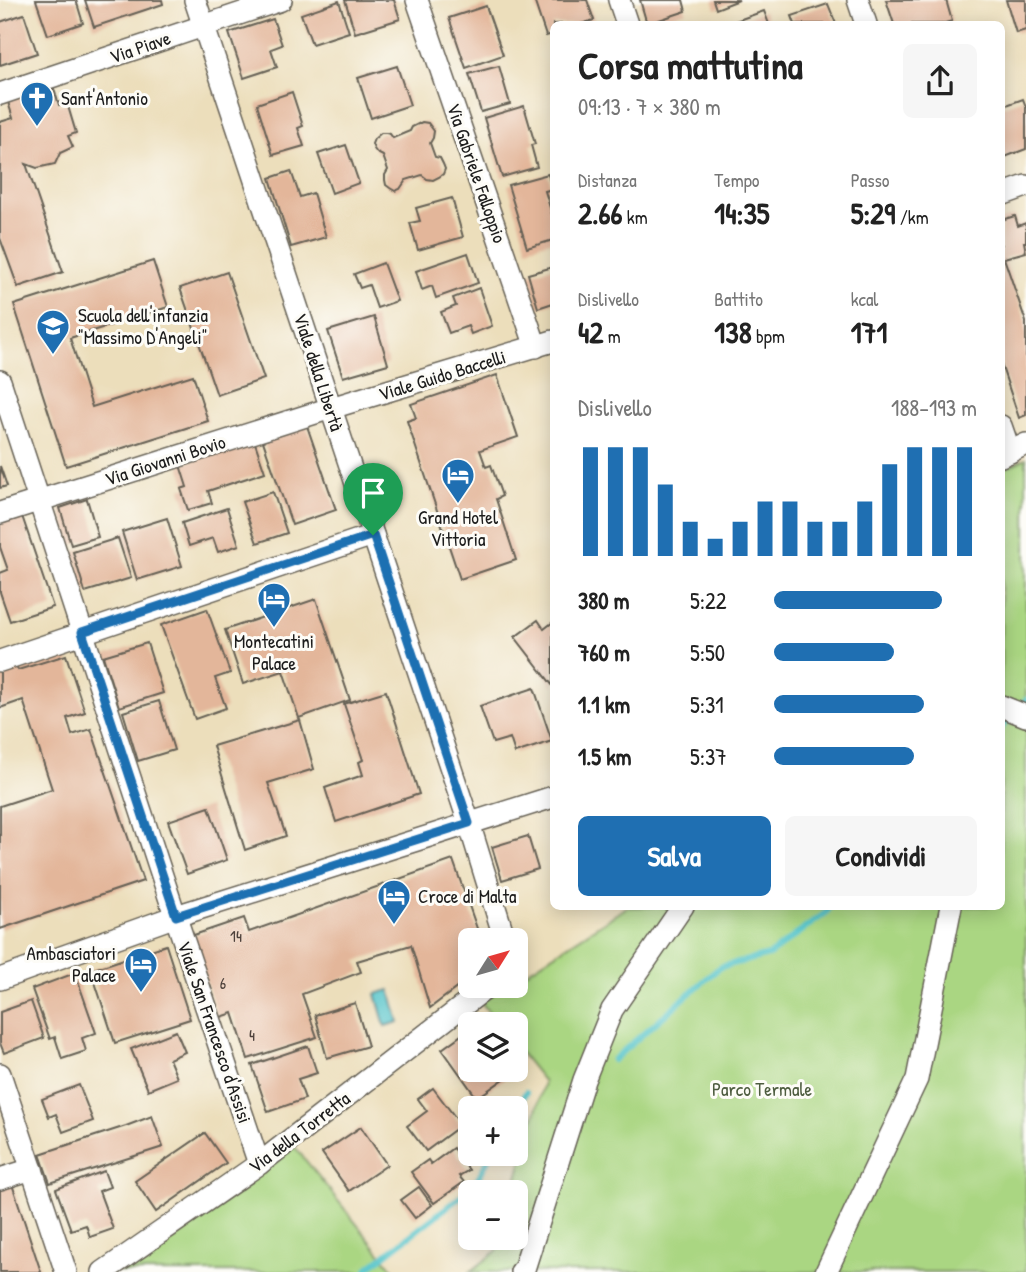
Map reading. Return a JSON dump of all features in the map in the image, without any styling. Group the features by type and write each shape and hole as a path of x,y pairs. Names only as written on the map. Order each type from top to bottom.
{"street":[{"name":"Viale della Libertà","path":"195,0 469,823"},
{"name":"Via Piave","path":"0,94 281,0"},
{"name":"Via Gabriele Falloppio","path":"417,0 545,344"},
{"path":"619,0 626,21"},
{"path":"859,0 865,21"},
{"path":"1005,194 1026,186"},
{"name":"Viale Guido Baccelli","path":"331,408 545,344"},
{"name":"Viale San Francesco d'Assisi","path":"0,381 259,1164"},
{"name":"Via Giovanni Bovio","path":"0,513 331,408"},
{"path":"0,661 373,535"},
{"path":"1005,708 1026,716"},
{"path":"0,979 176,916 550,798"},
{"path":"469,823 501,928"},
{"path":"521,1272 584,1080 612,1010 680,910"},
{"path":"826,1272 917,1079 950,910"},
{"name":"Via della Torretta","path":"103,1272 259,1164 473,998"},
{"path":"0,1074 66,1272"},
{"path":"0,1179 32,1169"}],"green space":[{"name":"Parco Termale","path":"1026,458 1026,1272 470,1272 497,1250 528,1250 528,1180 516,1180 520,1166 528,1166 528,1139 544,1082 528,1062 528,1012 489,1012 481,1002 487,998 528,998 528,971 622,910 1005,910 1005,468"},
{"path":"295,1147 395,1272 120,1272"}],"water":[{"path":"390,990 399,1022 385,1026 376,994"}],"building":[{"path":"36,0 76,0 83,23 48,35"},
{"path":"85,0 162,0 163,4 94,27"},
{"path":"345,0 394,0 400,19 355,33"},
{"path":"534,0 587,0 594,20 550,21 550,35 546,36"},
{"path":"640,0 683,0 686,11 656,21 646,21"},
{"path":"713,0 739,0 716,9"},
{"path":"886,0 946,0 952,21 893,21"},
{"path":"1006,0 1026,0 1026,30 1016,33"},
{"path":"339,1 349,32 312,44 301,14"},
{"path":"828,4 835,21 794,21 792,16"},
{"path":"486,6 503,55 466,68 449,18"},
{"path":"764,11 768,21 736,21"},
{"path":"24,14 37,53 0,65 0,22"},
{"path":"273,19 282,45 271,49 277,67 244,78 229,33"},
{"path":"397,66 410,105 371,118 358,78"},
{"path":"499,66 510,104 481,112 469,74"},
{"path":"54,89 59,105 67,103 76,133 68,136 73,147 60,153 55,164 37,168 26,164 63,272 18,287 0,238 0,122 13,118 8,102 13,95 25,91 36,95"},
{"path":"292,92 303,126 298,128 304,146 273,155 257,104"},
{"path":"1023,99 1026,107 1026,149 1005,157 1005,106"},
{"path":"524,106 535,144 531,145 537,167 502,177 484,118"},
{"path":"422,122 428,123 434,131 430,143 435,157 440,158 445,169 443,174 433,180 422,175 406,180 400,189 395,191 386,185 385,175 388,170 383,156 377,153 372,144 381,133 390,134 393,138"},
{"path":"346,145 359,183 332,193 318,154"},
{"path":"291,171 300,197 313,193 326,237 291,247 270,178"},
{"path":"548,174 550,190 545,191 550,208 550,241 527,248 508,185"},
{"path":"452,198 463,237 418,250 410,223 420,221 416,208"},
{"path":"1015,216 1018,226 1026,223 1026,252 1005,258 1005,219"},
{"path":"468,253 478,283 436,298 432,286 422,290 416,271"},
{"name":"Scuola dell'infanzia \"Massimo D'Angeli\"","path":"153,261 168,307 70,338 92,407 193,375 208,421 66,466 14,305"},
{"path":"1005,261 1026,322 1026,415 1019,418 1005,376"},
{"path":"383,263 397,301 377,308 369,285 360,288 354,274"},
{"path":"550,268 550,304 538,308 528,274"},
{"path":"227,272 264,379 217,395 180,288"},
{"path":"479,288 492,326 471,334 468,326 449,333 441,312 456,306 453,298"},
{"path":"374,317 388,364 343,377 328,331"},
{"path":"497,375 518,437 480,450 486,467 491,465 502,496 496,499 516,560 460,579 407,421 416,418 411,404"},
{"path":"307,426 336,510 292,525 263,441"},
{"path":"254,440 265,472 208,491 212,503 188,510 181,489 187,487 180,465"},
{"path":"0,466 7,486 0,488"},
{"path":"273,492 287,533 257,543 242,502"},
{"path":"87,499 98,537 71,545 60,508"},
{"path":"227,508 239,545 218,552 213,538 189,546 182,523"},
{"path":"22,516 53,607 10,621 0,592 0,573 8,570 0,547 0,523"},
{"path":"167,518 182,566 137,580 122,532"},
{"path":"118,538 131,578 85,592 73,552"},
{"path":"316,599 350,700 299,718 283,671 243,684 225,630"},
{"path":"207,609 230,673 215,678 226,708 195,719 161,625"},
{"path":"538,620 544,629 550,624 550,682 515,637"},
{"path":"147,643 163,693 119,707 103,656"},
{"path":"66,655 85,712 67,718 72,735 91,729 143,881 0,929 0,806 52,789 23,700 0,708 0,670 16,665 18,670"},
{"path":"534,688 550,742 515,753 510,738 493,743 480,706"},
{"path":"386,691 419,794 336,822 325,788 363,775 359,762 363,760 344,704"},
{"path":"159,701 174,750 138,761 123,712"},
{"path":"300,720 314,769 268,783 286,836 245,850 213,746"},
{"path":"209,807 227,860 187,874 168,821"},
{"path":"528,836 538,869 502,880 492,847"},
{"path":"453,860 477,928 458,928 458,987 430,1008 411,945 357,961 361,972 302,994 317,1037 248,1059 233,1013 218,1018 191,936 244,918 249,932"},
{"name":"Ambasciatori Palace","path":"166,945 190,1019 115,1043 91,970"},
{"path":"75,973 96,1033 82,1038 86,1051 62,1059 55,1037 50,1039 32,989"},
{"path":"31,1001 44,1038 4,1053 0,1043 0,1012"},
{"path":"355,1003 368,1046 327,1058 315,1015"},
{"path":"176,1031 185,1052 169,1059 177,1078 148,1090 131,1049"},
{"path":"458,1037 458,1071 442,1049"},
{"path":"308,1046 317,1073 298,1079 305,1099 268,1112 252,1065"},
{"path":"466,1082 500,1082 480,1096 476,1096"},
{"path":"79,1085 93,1121 63,1132 56,1114 49,1117 42,1099"},
{"path":"433,1088 458,1121 458,1127 426,1151 407,1126 427,1111 418,1099"},
{"path":"152,1116 163,1147 50,1183 40,1154"},
{"path":"361,1127 387,1165 349,1191 322,1153"},
{"path":"205,1133 226,1163 156,1212 135,1181"},
{"path":"453,1148 458,1155 458,1166 466,1166 469,1170 459,1176 462,1180 458,1180 458,1186 434,1203 411,1172 428,1160 431,1164"},
{"path":"104,1171 110,1187 99,1191 113,1229 90,1237 86,1225 71,1230 56,1189"},
{"path":"12,1184 41,1272 0,1272 0,1188"},
{"path":"419,1187 432,1205 415,1218 401,1200"}],"waterway":[{"path":"1005,724 1026,700"},
{"path":"613,1060 720,967 769,955 828,910"},
{"path":"524,1096 526,1092"},
{"path":"367,1269 473,1187 485,1166"}],"place":[{"name":"Sant'Antonio","path":"37,128"},
{"name":"Scuola dell'infanzia \"Massimo D'Angeli\"","path":"53,356"},
{"name":"Grand Hotel Vittoria","path":"458,505"},
{"name":"Montecatini Palace","path":"274,629"},
{"name":"Croce di Malta","path":"394,926"},
{"name":"Ambasciatori Palace","path":"141,994"}],"route":[{"path":"373,535 469,823 176,916 82,632 373,535"}]}
